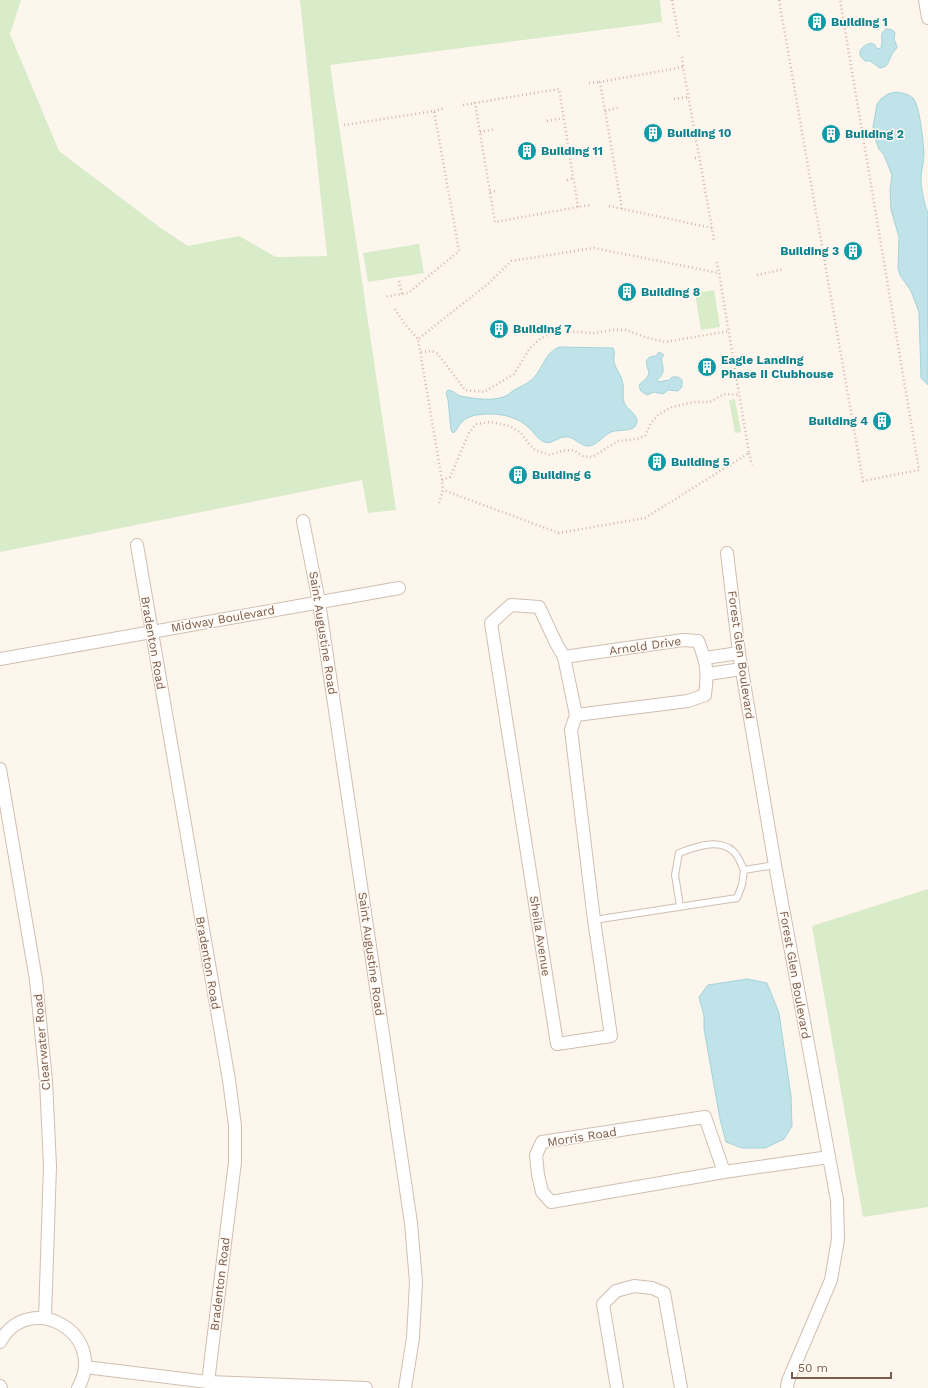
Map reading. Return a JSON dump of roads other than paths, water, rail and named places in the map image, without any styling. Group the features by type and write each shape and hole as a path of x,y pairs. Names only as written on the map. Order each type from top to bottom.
{"street":[{"path":"925,0 928,18"},
{"name":"Saint Augustine Road","path":"303,521 319,602 411,1223 416,1282 413,1338 405,1388"},
{"name":"Bradenton Road","path":"137,545 235,1126 235,1162 208,1382"},
{"name":"Forest Glen Boulevard","path":"727,553 739,653 775,865 837,1200 838,1239 831,1280 788,1381 787,1388"},
{"name":"Midway Boulevard","path":"0,659 399,588"},
{"name":"Sheila Avenue","path":"576,715 564,657 539,607 511,605 491,623 557,1044 612,1036 594,920"},
{"name":"Arnold Drive","path":"564,657 683,640 698,641 705,658"},
{"path":"594,920 571,730 576,715 688,702 705,695 708,674 705,658 739,653"},
{"path":"708,674 742,669"},
{"name":"Clearwater Road","path":"0,769 36,980 46,1081 50,1166 45,1318"},
{"name":"Morris Road","path":"724,1172 706,1117 542,1142 536,1155 538,1175 542,1192 551,1202 724,1172 829,1157"},
{"path":"617,1388 603,1304 616,1291 634,1286 652,1288 664,1293 681,1388"},
{"path":"0,1342 9,1330 20,1323 32,1319 45,1318 62,1324 73,1333 83,1348 85,1366 83,1377 78,1388"},
{"path":"85,1366 208,1382 366,1388"}],"lane":[{"path":"594,920 737,898 742,885 744,870 734,852 723,845 697,846 679,853 676,875 680,906"},
{"path":"744,870 775,865"}],"water":[{"path":"886,29 890,29 895,32 894,39 897,47 885,67 880,68 870,61 865,61 860,55 860,50 864,46 871,43 875,45 877,49 881,48 882,33"},
{"path":"896,92 913,98 918,108 923,140 924,156 921,183 924,202 928,213 928,385 921,378 919,312 911,291 900,275 898,268 899,237 891,210 890,190 892,175 884,155 879,149 873,127 877,104 888,94"},
{"path":"559,347 613,348 614,362 622,381 625,405 637,418 636,425 632,429 611,432 592,446 583,445 568,437 548,443 540,440 531,429 516,419 495,414 486,414 466,419 453,433 451,430 446,393 448,390 459,395 472,398 497,399 503,397 532,379 551,352"},
{"path":"659,352 664,355 661,359 663,373 657,380 658,382 669,380 672,377 678,377 682,380 682,387 678,391 668,390 663,394 654,392 647,395 640,389 641,383 649,374 646,362 648,358 656,356"},
{"path":"747,979 767,983 779,1013 791,1096 792,1126 784,1139 765,1148 742,1148 726,1142 720,1119 704,1029 704,1016 699,997 708,985"}],"place":[{"name":"Building 1","path":"817,22"},
{"name":"Building 10","path":"653,133"},
{"name":"Building 2","path":"831,134"},
{"name":"Building 11","path":"527,151"},
{"name":"Building 3","path":"853,251"},
{"name":"Building 8","path":"627,292"},
{"name":"Building 7","path":"499,329"},
{"name":"Eagle Landing Phase II Clubhouse","path":"707,367"},
{"name":"Building 4","path":"882,421"},
{"name":"Building 5","path":"657,462"},
{"name":"Building 6","path":"518,475"}]}
